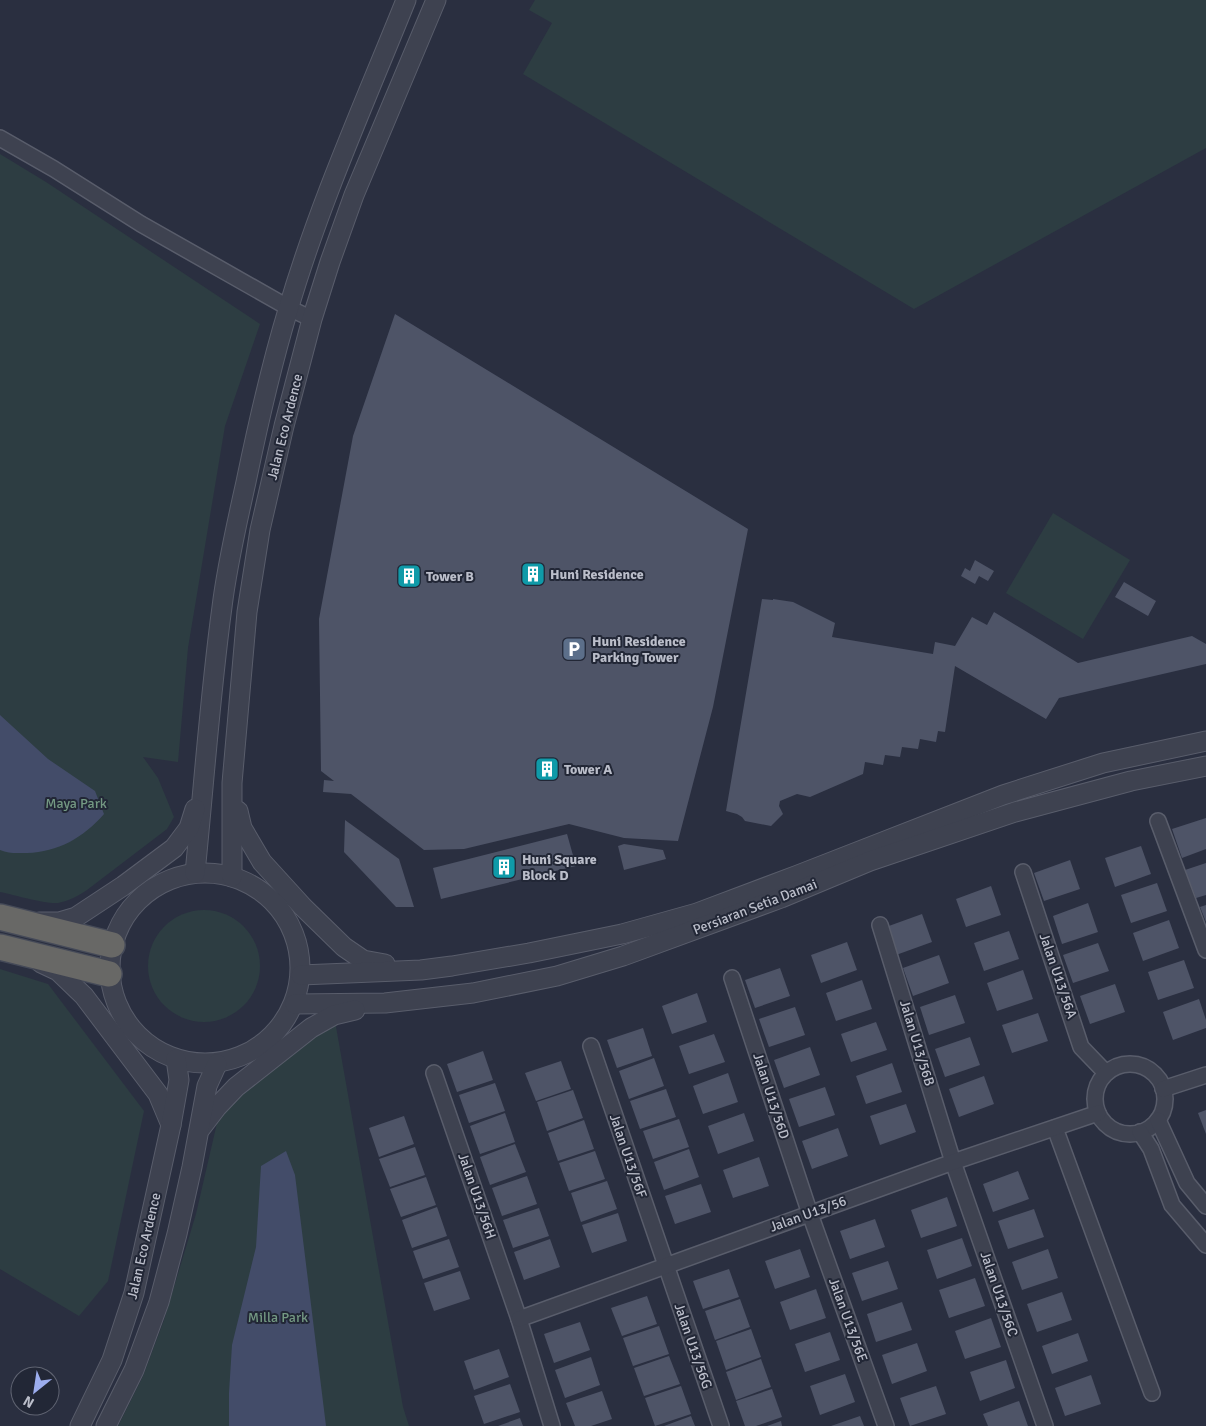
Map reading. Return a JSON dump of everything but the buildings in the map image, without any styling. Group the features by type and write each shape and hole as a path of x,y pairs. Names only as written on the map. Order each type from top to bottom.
{"highway":[{"path":"10,919 112,945"},
{"path":"7,949 109,974"}],"street":[{"name":"Jalan Eco Ardence","path":"196,873 213,679 222,604 237,523 260,418 289,308 304,260 333,180 406,0"},
{"name":"Jalan Eco Ardence","path":"232,877 232,783 247,612 260,530 284,426 312,319 330,262 354,195 436,0"},
{"path":"0,138 54,169 141,224 289,308 312,319"},
{"name":"Persiaran Setia Damai","path":"301,975 421,970 520,954 622,934 697,913 1003,795 1102,763 1206,742"},
{"name":"Persiaran Setia Damai","path":"295,1004 385,1003 473,993 557,976 623,956 781,898 870,862 1015,812 1131,781 1206,766"},
{"path":"10,919 59,922 76,917 123,886 174,848 189,828 204,780 232,783 242,828 262,862 344,947 363,960 421,970"},
{"path":"1158,820 1206,950"},
{"name":"Jalan U13/56A","path":"1023,872 1082,1047 1106,1073"},
{"path":"196,873 232,877 261,891 284,914 298,943 301,975 295,1004 277,1033 250,1054 217,1064 195,1063 176,1059 156,1051 133,1031 116,1004 109,974 112,945 123,918 142,896 167,880 196,873"},
{"name":"Jalan U13/56B","path":"880,925 953,1162"},
{"path":"7,949 58,971 84,996 158,1094 171,1125"},
{"name":"Jalan U13/56D","path":"732,978 810,1214"},
{"path":"198,1132 217,1107 236,1087 311,1028 334,1015 385,1003"},
{"name":"Jalan U13/56F","path":"591,1046 666,1266"},
{"name":"Jalan Eco Ardence","path":"80,1426 112,1360 134,1293 171,1125 179,1080 176,1059"},
{"name":"Jalan Eco Ardence","path":"106,1426 134,1370 159,1302 177,1234 207,1086 217,1064"},
{"path":"1127,1064 1139,1065 1150,1070 1158,1078 1165,1100 1158,1120 1140,1132 1130,1133 1112,1128 1104,1121 1098,1113 1095,1103 1095,1092 1099,1082 1106,1073 1116,1067 1127,1064"},
{"name":"Jalan U13/56H","path":"434,1073 519,1319 552,1426"},
{"path":"1163,1089 1206,1075"},
{"name":"Jalan U13/56","path":"519,1319 953,1162 1098,1113"},
{"path":"1158,1120 1187,1183 1206,1206"},
{"path":"1055,1128 1152,1392"},
{"path":"1140,1132 1151,1149 1172,1205 1206,1245"},
{"name":"Jalan U13/56C","path":"953,1162 1045,1426"},
{"name":"Jalan U13/56E","path":"810,1214 886,1426"},
{"name":"Jalan U13/56G","path":"666,1266 721,1426"}],"green space":[{"path":"535,0 1206,0 1206,148 914,309 523,74 552,23 529,10"},
{"name":"Maya Park","path":"0,154 46,182 260,324 225,426 188,648 178,762 143,757 158,778 174,817 167,829 87,890 73,898 58,903 37,901 0,892"},
{"path":"1053,513 1130,560 1083,639 1006,593"},
{"path":"204,910 226,914 244,926 256,944 260,966 256,988 244,1006 226,1018 204,1022 182,1018 164,1006 152,988 148,966 152,944 164,926 182,914"},
{"path":"0,969 48,984 144,1111 108,1281 79,1316 0,1269"},
{"name":"Milla Park","path":"335,1021 403,1407 409,1426 118,1426 143,1376 164,1320 196,1214 217,1123 226,1107"}],"water":[{"path":"0,715 48,759 95,791 104,814 79,837 59,847 38,852 13,853 0,850"},
{"path":"286,1151 295,1175 326,1426 229,1426 232,1345 256,1247 261,1166"}],"place":[{"name":"Huni Residence","path":"533,574"},
{"name":"Tower B","path":"409,576"},
{"name":"Huni Residence Parking Tower","path":"574,649"},
{"name":"Tower A","path":"547,769"},
{"name":"Huni Square Block D","path":"504,867"}]}
